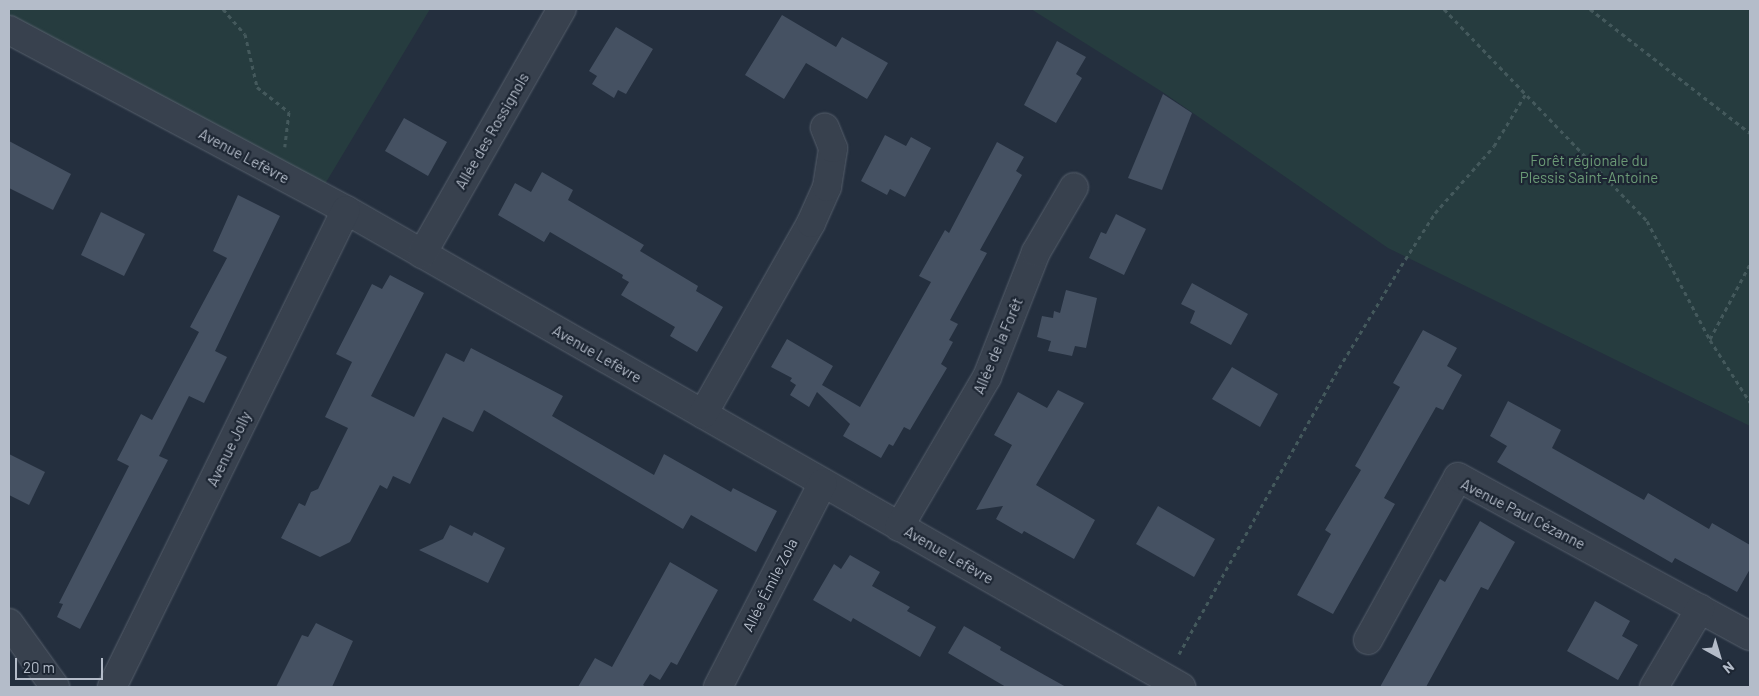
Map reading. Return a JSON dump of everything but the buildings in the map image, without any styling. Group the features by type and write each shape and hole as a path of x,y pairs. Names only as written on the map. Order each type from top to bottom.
{"street":[{"name":"Allée des Rossignols","path":"422,254 562,9"},
{"name":"Avenue Lefèvre","path":"9,30 346,210 1173,683"},
{"path":"703,414 811,223 827,187 833,148 825,128"},
{"name":"Allée de la Forêt","path":"899,527 987,377 1036,252 1074,187"},
{"name":"Avenue Jolly","path":"112,687 346,210"},
{"name":"Avenue Paul Cézanne","path":"1368,640 1458,477 1750,636"},
{"name":"Allée Émile Zola","path":"718,687 823,483"},
{"path":"1654,687 1700,609"},
{"path":"9,623 55,687"}],"path":[{"path":"223,9 245,34 257,86 289,112 284,157"},
{"path":"1444,9 1647,221 1710,340 1750,402"},
{"path":"1590,9 1750,133"},
{"path":"1173,683 1339,368 1435,213 1494,146 1525,95"},
{"path":"1710,340 1750,264"}],"green space":[{"path":"9,9 430,9 319,194 9,22"},
{"name":"Forêt régionale du Plessis Saint-Antoine","path":"1031,9 1750,9 1750,426 1388,248 1164,93"}]}
